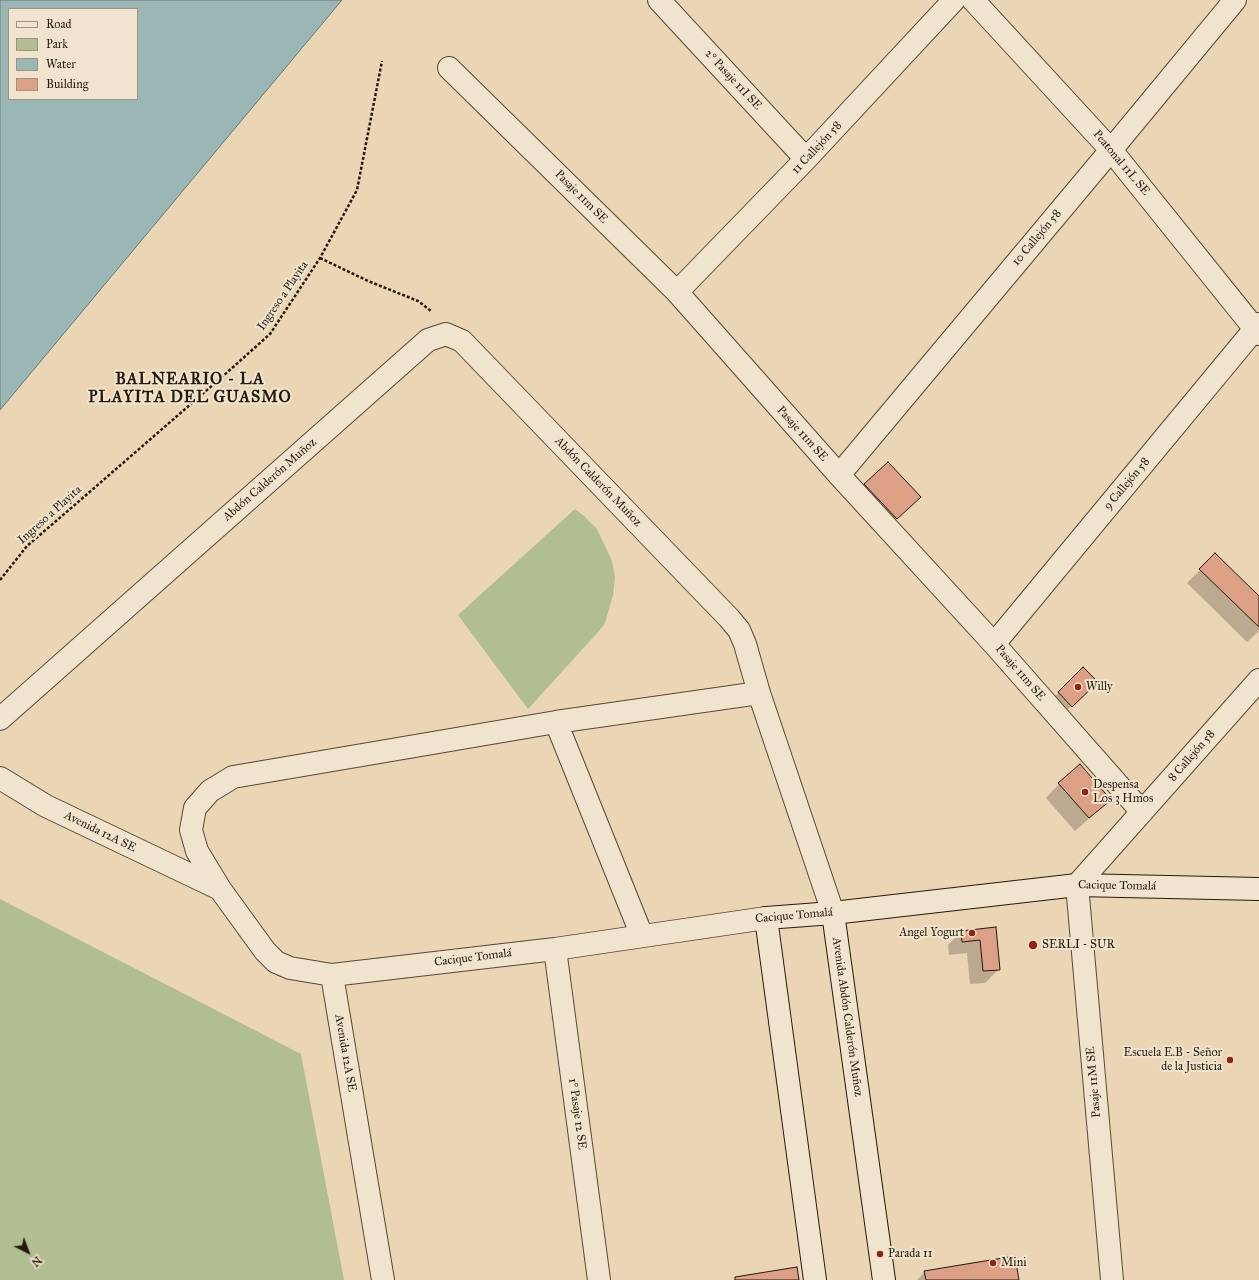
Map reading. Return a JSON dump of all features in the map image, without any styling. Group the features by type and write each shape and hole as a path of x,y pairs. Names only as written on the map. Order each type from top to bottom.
{"street":[{"name":"2° Pasaje 11I SE","path":"659,0 806,159"},
{"name":"11 Callejón 58","path":"677,292 806,159 954,0"},
{"name":"Peatonal 11L SE","path":"973,0 1111,150 1258,329"},
{"name":"10 Callejón 58","path":"839,475 1235,0"},
{"name":"Pasaje 11m SE","path":"449,68 677,292 839,475 994,644 1142,812"},
{"name":"9 Callejón 58","path":"994,644 1258,329"},
{"name":"Abdón Calderón Muñoz","path":"0,719 428,340 446,334 462,341 729,618 739,630 745,644 759,693"},
{"name":"8 Callejón 58","path":"1077,884 1259,680"},
{"path":"642,936 556,722 759,693"},
{"name":"Avenida Abdón Calderón Muñoz","path":"759,693 833,913 884,1280"},
{"name":"Avenida 12A SE","path":"383,1280 332,975 290,968 276,962 265,951 220,889 197,851 191,830 195,808 210,791 233,777 556,722"},
{"name":"Avenida 12A SE","path":"0,778 46,806 220,889"},
{"name":"Cacique Tomalá","path":"332,975 555,949 766,918 833,913 1077,884 1259,889"},
{"name":"Pasaje 11M SE","path":"1077,884 1112,1280"},
{"path":"766,918 815,1280"},
{"name":"1° Pasaje 12 SE","path":"555,949 600,1280"}],"path":[{"name":"Ingreso a Playita","path":"0,580 27,546 270,334 320,258 358,190 382,61"},
{"path":"320,258 368,281 418,301 441,320 462,341"}],"green space":[{"path":"575,509 597,529 612,561 615,577 613,595 605,623 528,709 458,615"},
{"path":"0,899 301,1054 344,1280 0,1280"}],"water":[{"path":"0,0 342,0 0,410"}],"building":[{"path":"888,462 921,497 897,519 864,484"},
{"path":"1215,553 1259,596 1259,627 1199,569"},
{"name":"Willy","path":"1083,667 1098,682 1072,707 1058,692"},
{"name":"Despensa Los 3 Hmos","path":"1080,764 1111,800 1089,818 1058,783"},
{"path":"996,927 1000,970 983,971 980,940 962,942 961,931"},
{"name":"Mini","path":"1015,1256 1019,1280 926,1280 924,1271"},
{"path":"797,1267 799,1280 735,1280 735,1277"}],"place":[{"name":"Willy","path":"1078,687"},
{"name":"Despensa Los 3 Hmos","path":"1085,792"},
{"name":"Angel Yogurt","path":"972,933"},
{"name":"SERLI - SUR","path":"1033,945"},
{"name":"Escuela E.B - Señor de la Justicia","path":"1230,1060"},
{"name":"Parada 11","path":"880,1254"},
{"name":"Mini","path":"993,1263"}],"district":[{"name":"BALNEARIO - LA PLAYITA DEL GUASMO","path":"190,389"}]}
